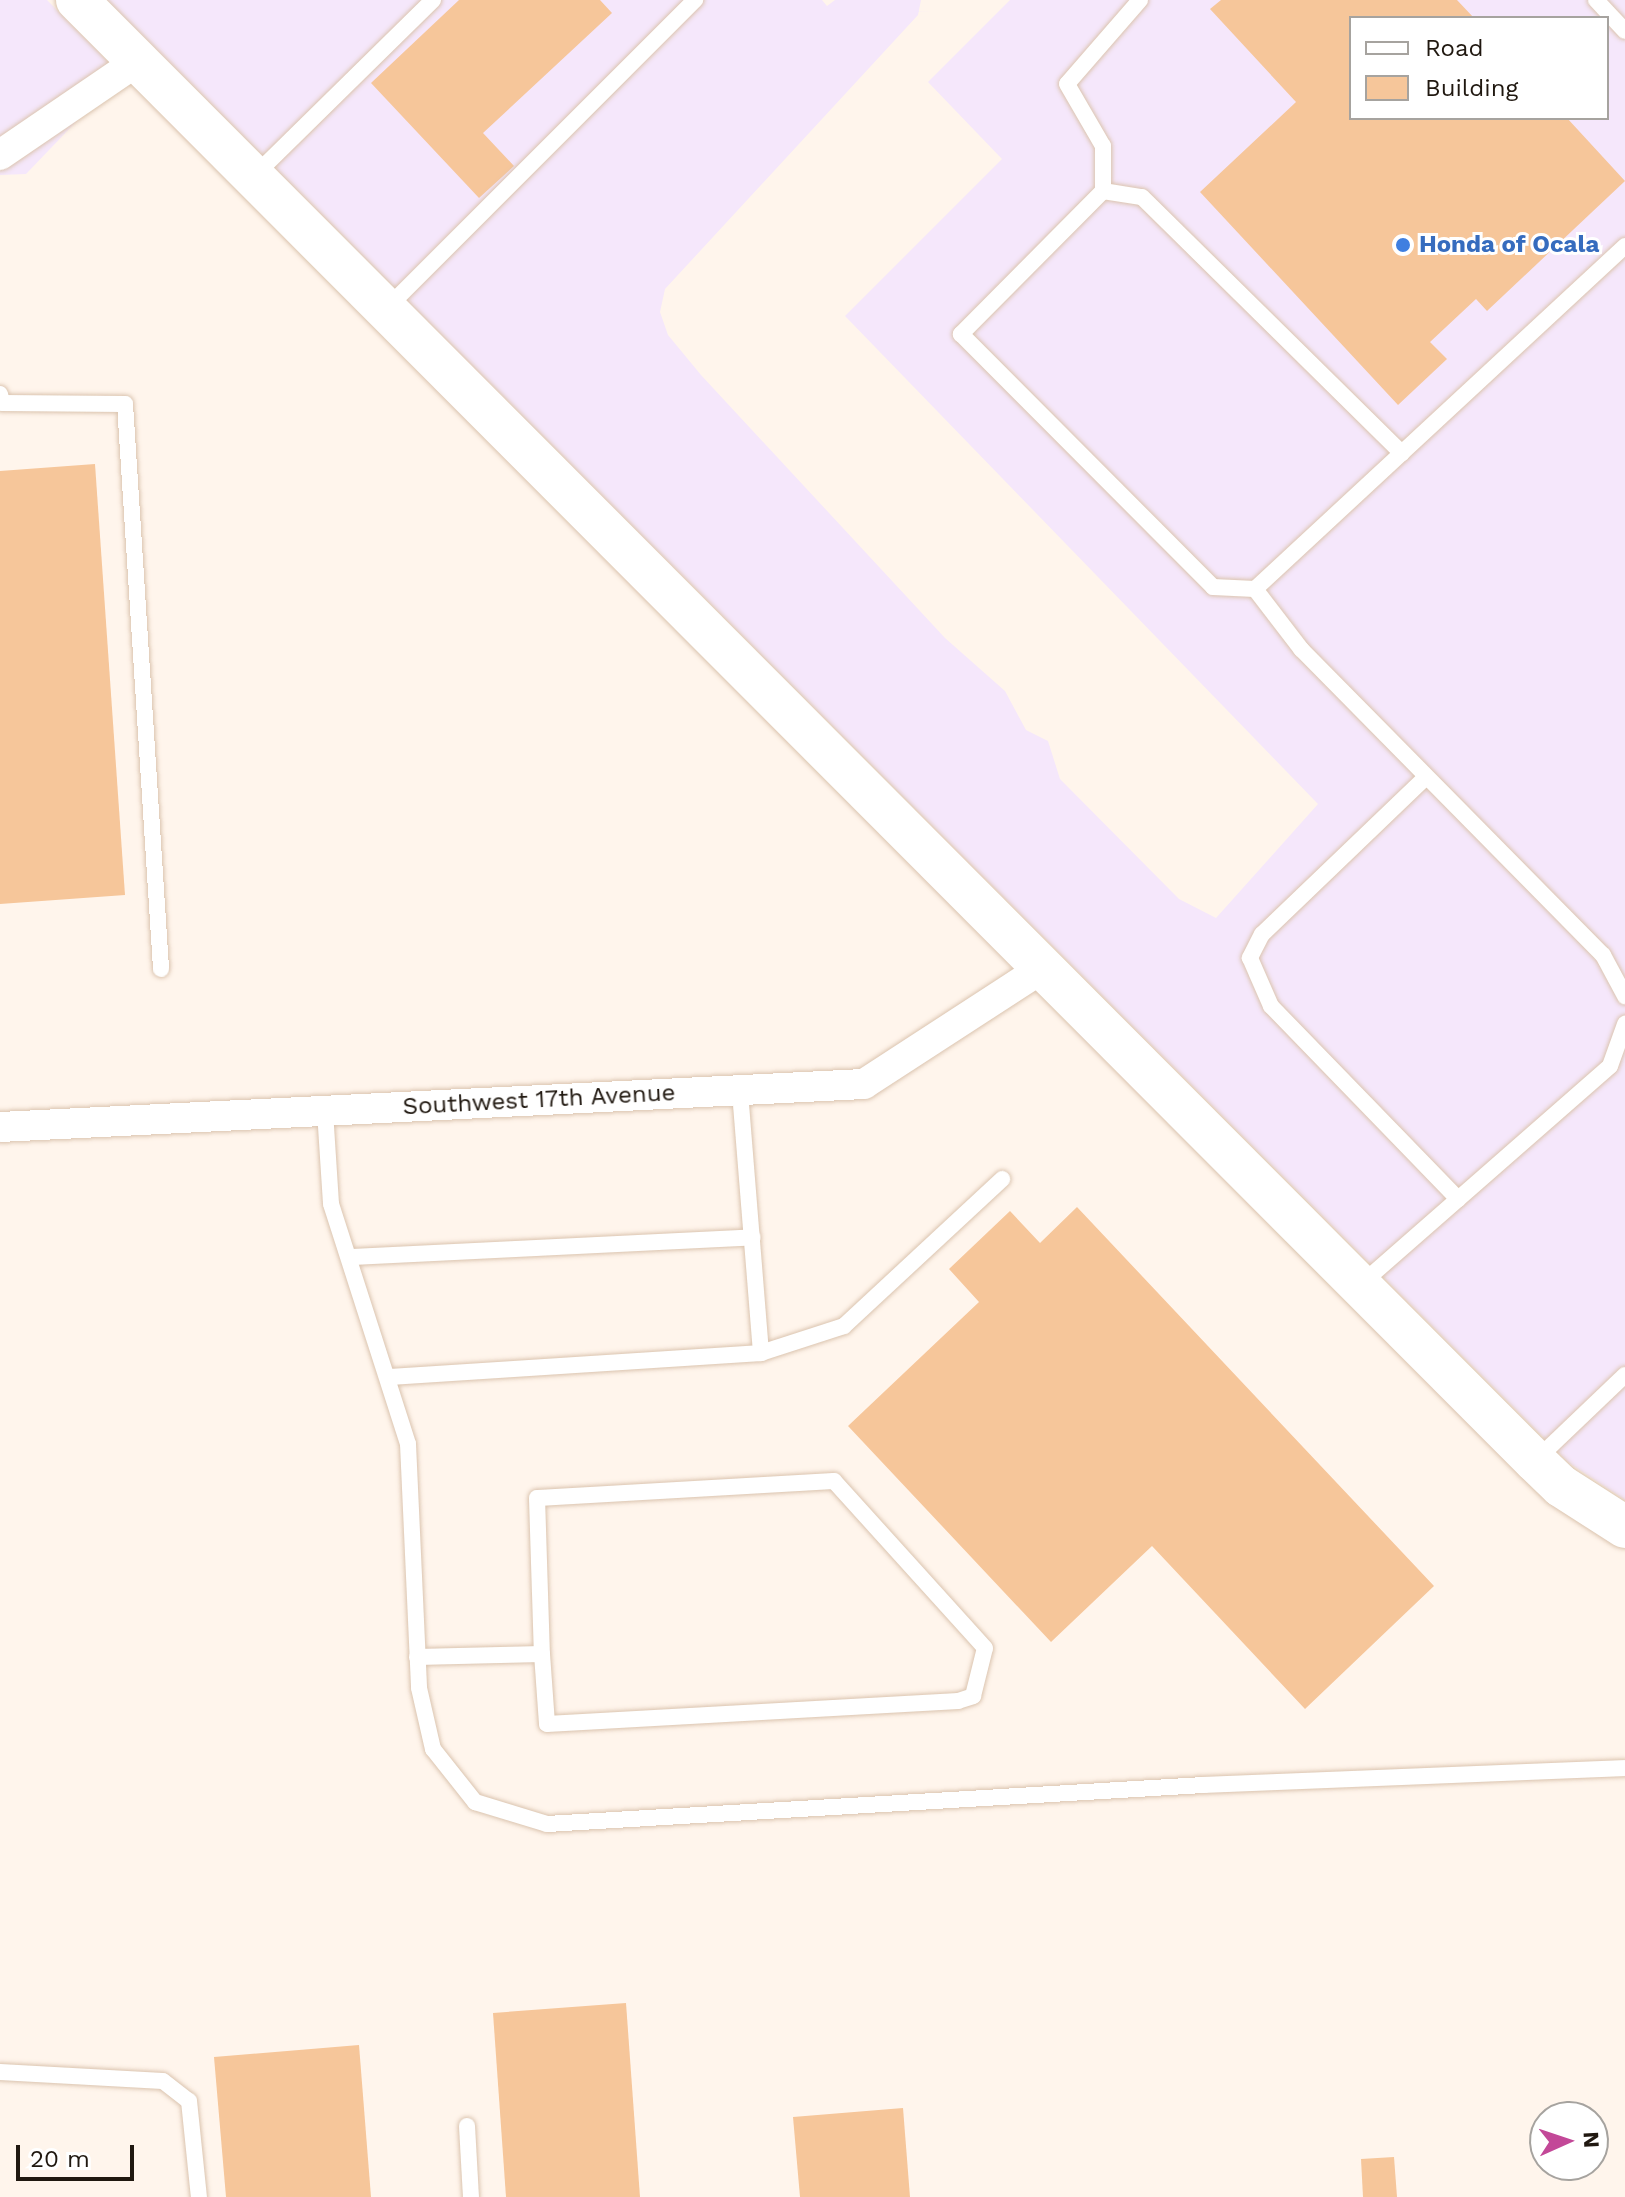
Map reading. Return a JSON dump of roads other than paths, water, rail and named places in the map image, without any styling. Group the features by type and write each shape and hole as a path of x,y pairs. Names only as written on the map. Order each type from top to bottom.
{"main road":[{"path":"80,1 1535,1461 1561,1486 1625,1527"}],"street":[{"path":"0,155 138,61"},
{"name":"Southwest 17th Avenue","path":"0,1127 864,1084 1044,967"}],"lane":[{"path":"253,176 433,0"},
{"path":"386,309 695,0"},
{"path":"1140,0 1067,84 1103,146 1103,191 961,334 1213,587 1255,589 1625,246"},
{"path":"1596,0 1625,31"},
{"path":"1103,191 1142,197 1402,453"},
{"path":"0,394 2,403 125,404 161,969"},
{"path":"1255,589 1301,649 1603,955 1625,996"},
{"path":"1426,777 1262,934 1250,958 1271,1006 1458,1199"},
{"path":"1360,1285 1610,1066 1625,1024"},
{"path":"740,1090 761,1353"},
{"path":"325,1111 331,1204 390,1377 408,1444 417,1657 433,1749 475,1802 547,1824 1204,1785 1625,1768"},
{"path":"390,1377 761,1353 844,1326 1002,1179"},
{"path":"350,1257 753,1237"},
{"path":"1535,1461 1625,1375"},
{"path":"834,1481 985,1648 973,1696 958,1701 547,1724 542,1654 537,1498 834,1481"},
{"path":"417,1657 542,1654"},
{"path":"0,2072 163,2081 189,2101 199,2197"},
{"path":"467,2126 471,2197"}],"place":[{"name":"Honda of Ocala","path":"1403,245"}]}
